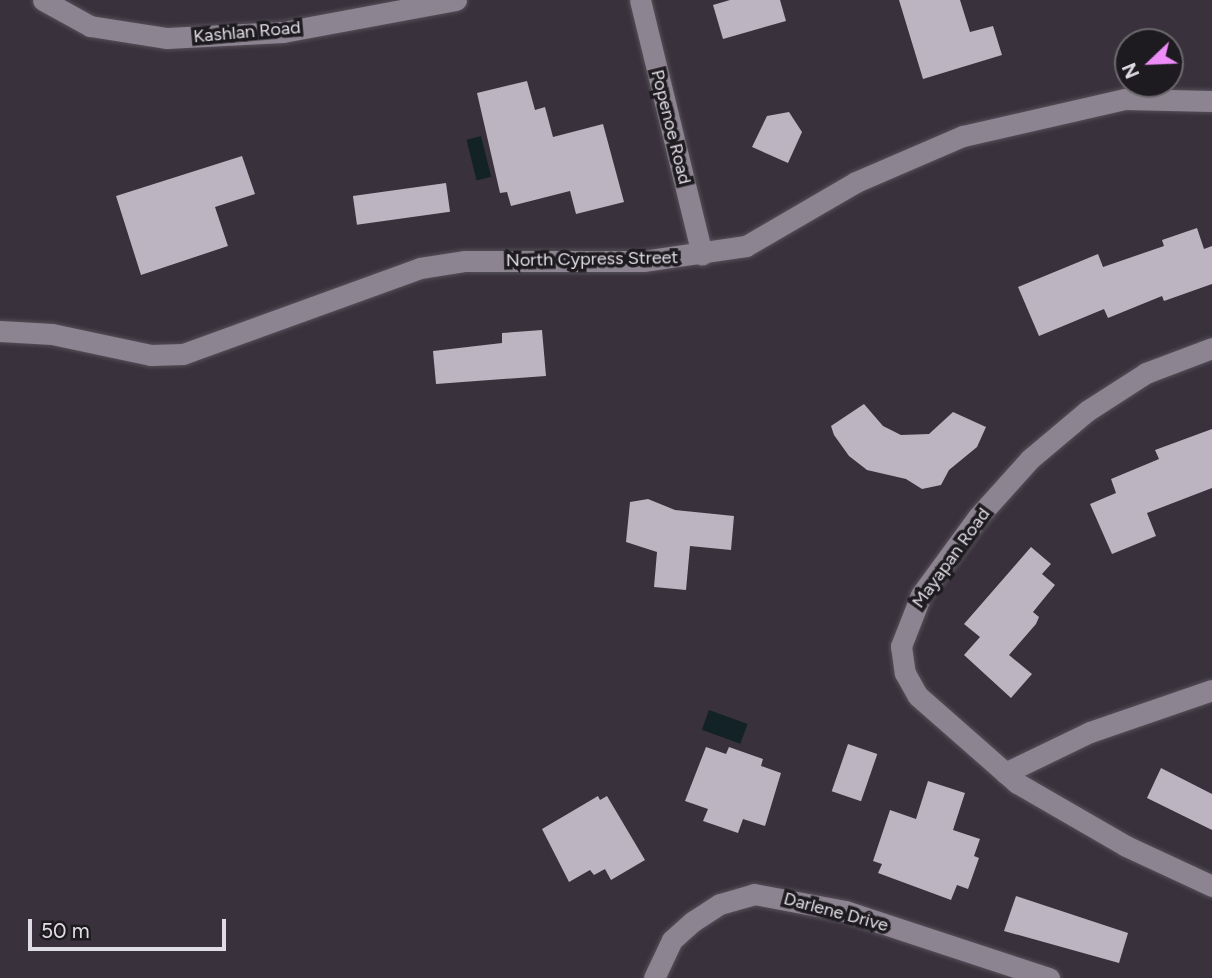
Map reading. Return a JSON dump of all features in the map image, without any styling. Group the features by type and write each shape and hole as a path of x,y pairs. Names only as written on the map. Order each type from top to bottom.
{"street":[{"name":"Kashlan Road","path":"43,0 90,26 167,38 283,32 456,0"},
{"name":"Popenoe Road","path":"640,0 702,255"},
{"name":"North Cypress Street","path":"0,331 52,334 151,355 183,354 420,268 464,261 643,261 702,255 746,246 856,182 962,136 1125,99 1212,101"},
{"name":"Mayapan Road","path":"1212,348 1146,373 1058,434 978,517 920,596 907,622 901,646 905,673 918,696 1005,772 1126,846 1212,886"},
{"path":"1005,772 1090,732 1212,690"},
{"name":"Darlene Drive","path":"654,978 672,940 692,922 720,904 754,894 845,911 1049,978"}],"shaded area":[{"path":"481,136 491,177 477,180 466,140"},
{"path":"709,710 748,724 740,744 702,730"}],"building":[{"path":"730,0 780,0 786,21 723,39 713,5"},
{"path":"899,0 960,0 970,32 993,26 1002,55 923,79"},
{"path":"527,81 535,110 545,107 553,137 603,124 624,202 576,214 570,191 511,206 507,192 500,193 477,93"},
{"path":"789,112 802,132 788,163 752,147 767,116"},
{"path":"242,156 255,194 215,207 228,246 141,275 116,196"},
{"path":"446,183 450,212 357,225 353,196"},
{"path":"1197,228 1204,249 1212,246 1212,284 1164,301 1162,296 1108,318 1104,309 1039,336 1018,287 1098,254 1103,267 1164,246 1162,240"},
{"path":"542,330 546,376 436,384 433,351 502,343 502,333"},
{"path":"864,404 883,426 901,435 929,434 953,412 986,427 977,447 949,470 941,485 922,489 906,479 867,470 849,456 834,435 831,426"},
{"path":"1212,429 1212,488 1147,513 1156,536 1112,554 1090,504 1116,493 1111,479 1159,459 1155,450"},
{"path":"648,499 675,510 734,516 731,550 690,546 686,590 654,587 657,552 626,542 630,502"},
{"path":"1031,547 1051,564 1042,574 1055,585 1033,612 1039,617 1036,624 1009,655 1032,674 1011,698 964,655 980,637 964,624"},
{"path":"848,744 877,754 861,801 832,791"},
{"path":"706,747 726,754 729,747 763,759 761,766 781,773 765,826 743,819 738,833 703,821 708,809 685,801"},
{"path":"1161,768 1212,794 1212,830 1147,798"},
{"path":"928,781 965,793 953,830 980,839 974,856 979,858 968,889 957,885 951,900 878,873 882,864 873,861 890,810 916,819"},
{"path":"598,796 600,800 607,796 645,860 611,880 605,869 594,875 590,870 569,882 542,829"},
{"path":"1016,896 1128,933 1119,963 1004,931"}]}
